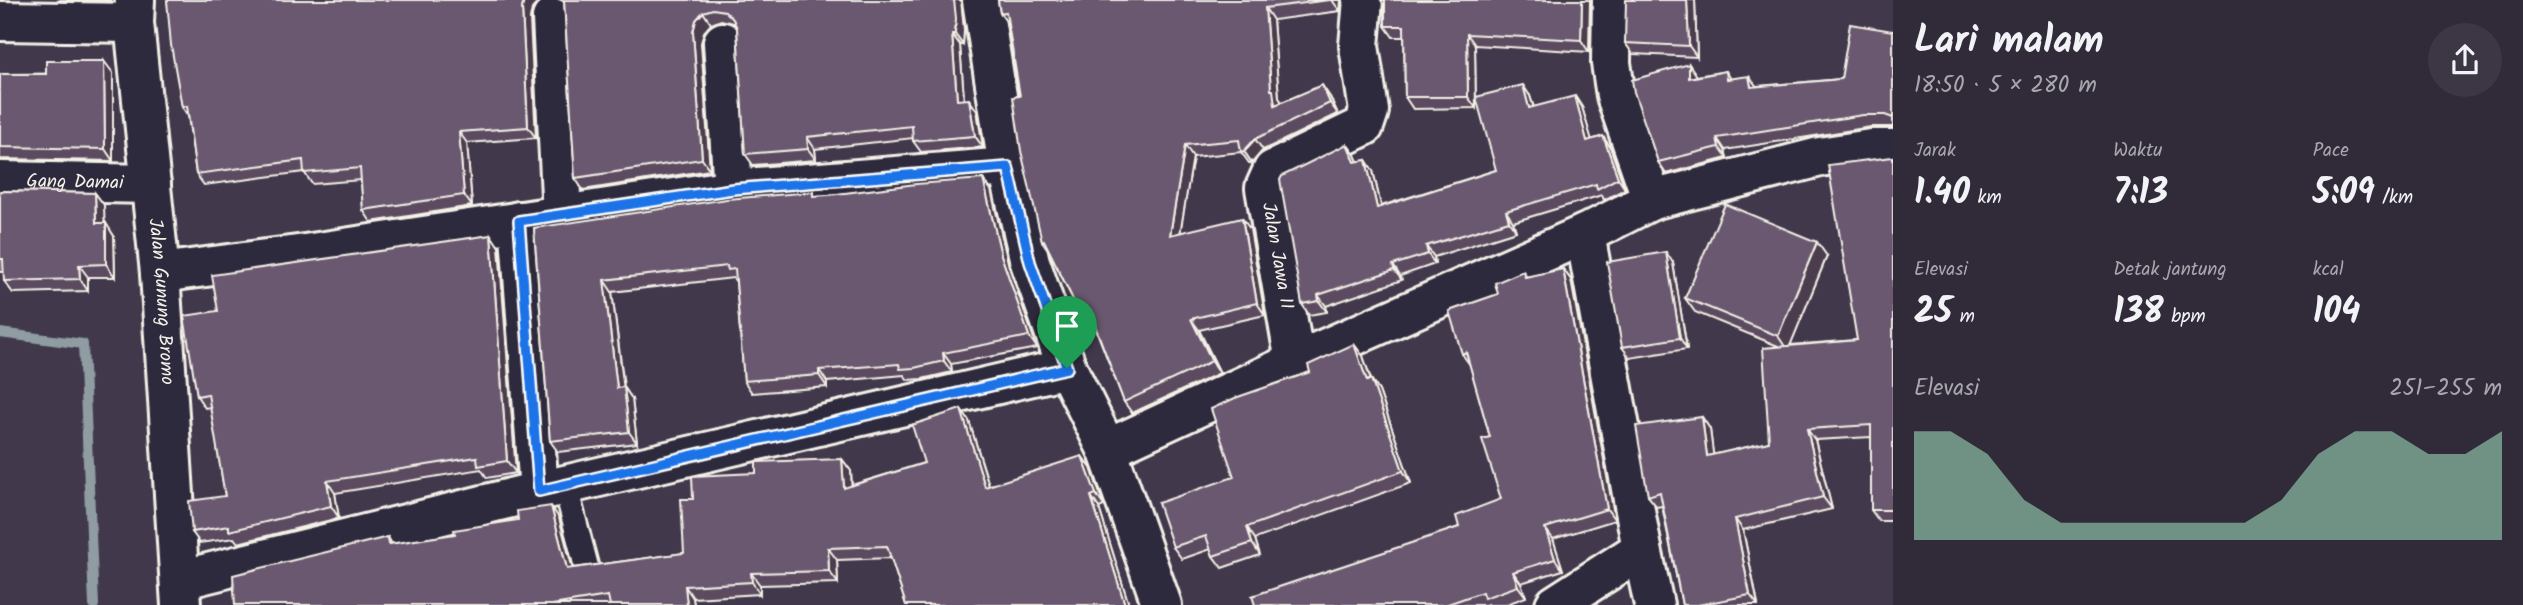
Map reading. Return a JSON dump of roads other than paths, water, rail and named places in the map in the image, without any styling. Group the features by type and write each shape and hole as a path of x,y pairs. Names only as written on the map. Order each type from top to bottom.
{"street":[{"path":"982,0 1008,167 1030,262 1067,368 1107,449 1162,605"},
{"name":"Jalan Jawa II","path":"1295,362 1265,188 1273,170 1364,126 1369,111 1359,46 1363,0"},
{"path":"1612,0 1611,63 1616,96 1652,200"},
{"path":"0,21 134,12"},
{"name":"Jalan Gunung Bromo","path":"134,12 160,273 181,592"},
{"path":"552,18 562,216"},
{"path":"723,42 733,189"},
{"path":"1107,449 1295,362 1585,234 1652,200 1819,157 1871,149 1893,149"},
{"path":"160,273 298,255 733,189 1008,167"},
{"name":"Gang Damai","path":"0,181 151,184"},
{"path":"519,221 552,488"},
{"path":"1585,234 1654,605"},
{"path":"181,592 552,488 1067,368"},
{"path":"1555,605 1642,549"}],"lane":[{"path":"552,488 586,565"}],"waterway":[{"path":"0,333 83,344 94,605"}]}
